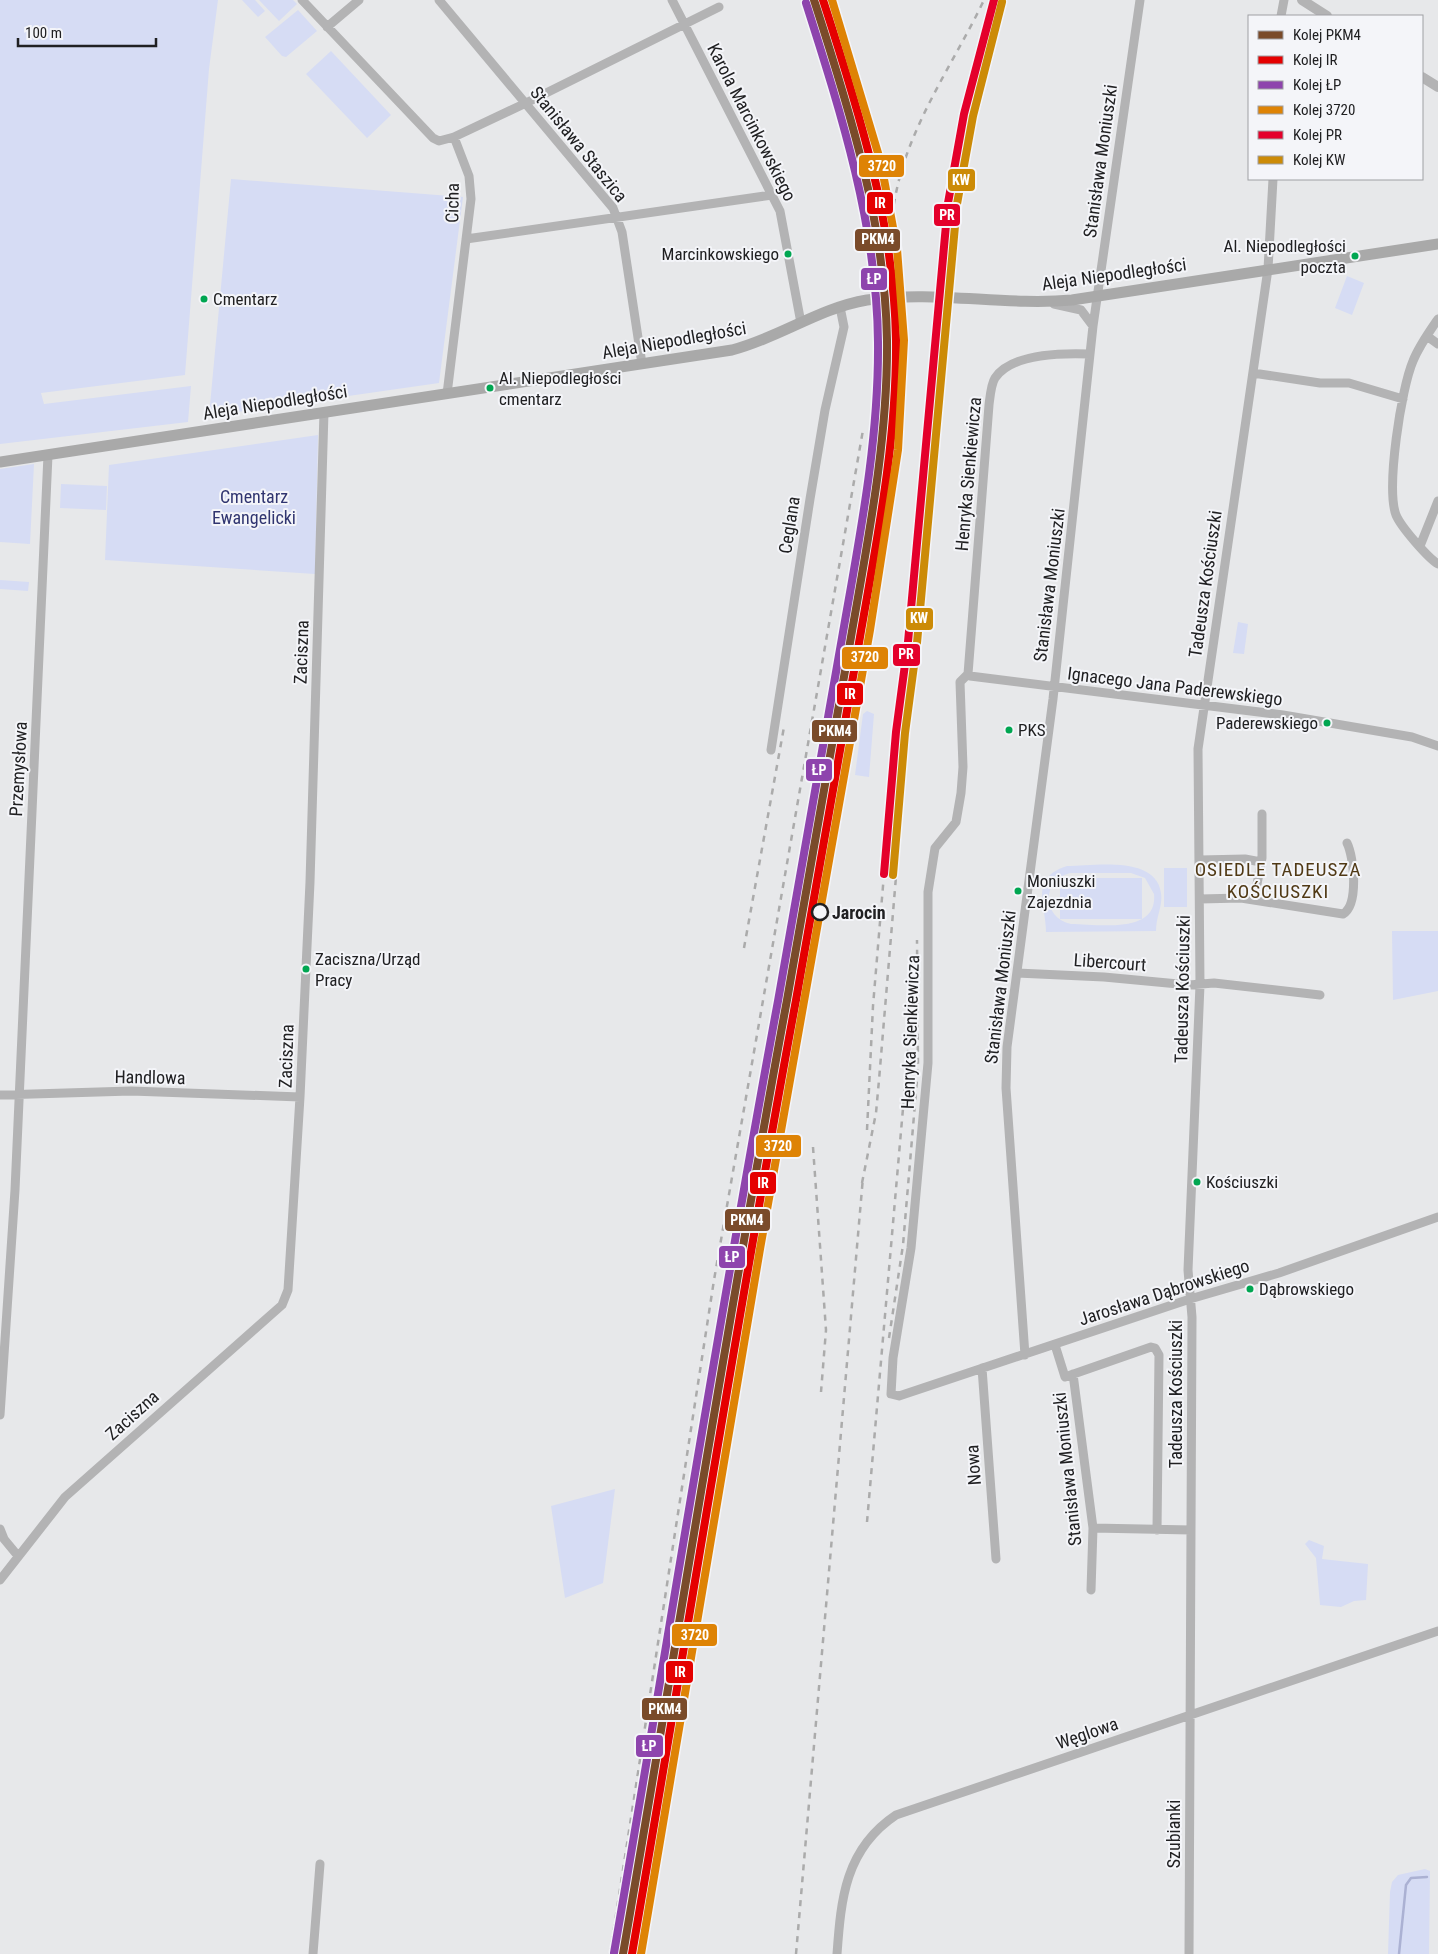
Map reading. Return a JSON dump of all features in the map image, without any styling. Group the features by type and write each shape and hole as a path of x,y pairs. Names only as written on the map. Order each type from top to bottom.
{"main road":[{"name":"Aleja Niepodległości","path":"0,462 732,350 754,344 840,307 868,300 917,297 1042,303 1438,244"}],"street":[{"path":"302,0 433,138 444,141 526,103 719,7"},
{"path":"327,26 359,0"},
{"name":"Stanisława Staszica","path":"438,0 526,103 618,217 642,364"},
{"name":"Karola Marcinkowskiego","path":"672,0 772,195 781,219 801,323"},
{"name":"Stanisława Moniuszki","path":"1025,1355 1006,1088 1007,1047 1054,688 1093,326 1140,0"},
{"path":"1281,15 1284,0"},
{"path":"1302,0 1325,15"},
{"path":"1423,78 1438,87"},
{"name":"Cicha","path":"447,394 471,188 466,165 454,137"},
{"name":"Tadeusza Kościuszki","path":"1190,1715 1192,1317 1188,1270 1200,985 1198,749 1268,269 1273,180"},
{"path":"466,239 772,195"},
{"path":"1042,303 1077,308 1085,314 1093,326"},
{"name":"Ceglana","path":"771,750 825,410 844,327 840,307"},
{"path":"1438,319 1413,361 1403,398 1396,447 1395,512 1405,529 1438,564"},
{"path":"1427,336 1438,344"},
{"name":"Henryka Sienkiewicza","path":"899,1396 891,1394 893,1358 911,1248 928,1063 928,892 935,848 956,822 958,812 963,767 960,682 968,674 989,405 994,379 1007,368 1040,356 1065,353 1090,354"},
{"path":"1253,373 1320,383 1349,383 1403,398"},
{"name":"Zaciszna","path":"0,1580 65,1498 282,1305 288,1290 291,1274 312,828 324,412"},
{"name":"Przemysłowa","path":"0,1415 19,1095 48,455"},
{"path":"1420,546 1438,500"},
{"path":"968,674 973,678 1054,688"},
{"name":"Ignacego Jana Paderewskiego","path":"1054,688 1283,715 1412,737 1438,746"},
{"path":"1254,900 1261,862 1262,814"},
{"path":"1200,898 1254,900 1336,914 1347,912 1351,907 1354,893 1351,850 1348,843"},
{"path":"1200,860 1245,859 1261,862"},
{"name":"Libercourt","path":"1017,973 1104,977 1200,985 1214,983 1320,995"},
{"name":"Handlowa","path":"0,1095 131,1091 300,1097"},
{"name":"Jarosława Dąbrowskiego","path":"899,1396 1055,1346 1190,1299 1270,1275 1438,1217"},
{"path":"1055,1346 1065,1377 1151,1347 1155,1348 1159,1355 1157,1530"},
{"name":"Nowa","path":"982,1368 996,1559"},
{"name":"Stanisława Moniuszki","path":"1073,1374 1093,1528 1092,1590"},
{"path":"1093,1528 1191,1530"},
{"path":"0,1529 4,1539 18,1556"},
{"name":"Węglowa","path":"837,1954 840,1903 851,1869 883,1824 896,1815 1438,1631"},
{"name":"Szubianki","path":"1189,1954 1190,1715"},
{"path":"313,1954 320,1864"}],"green space":[{"path":"0,0 218,0 209,69 185,375 41,393 44,404 191,386 188,422 0,444"},
{"path":"242,0 255,0 265,11 258,17"},
{"path":"259,0 293,0 297,4 279,21"},
{"path":"298,10 317,31 286,57 282,56 265,37"},
{"path":"331,51 391,115 367,138 306,74"},
{"path":"231,179 463,197 439,383 209,416"},
{"path":"1347,276 1364,283 1352,315 1335,308"},
{"name":"Cmentarz Ewangelicki","path":"318,435 315,574 105,560 109,465"},
{"path":"34,464 30,544 0,542 0,469"},
{"path":"61,484 107,486 106,510 60,508"},
{"path":"0,580 29,582 28,591 0,589"},
{"path":"1238,622 1248,624 1244,654 1233,653"},
{"path":"867,711 874,714 869,777 855,775 863,714"},
{"path":"1122,865 1148,873 1157,881 1161,893 1156,931 1046,932 1042,893 1048,878 1055,871 1067,866","holes":["1070,873 1131,873 1145,878 1154,894 1153,907 1146,916 1136,922 1110,925 1071,924 1061,920 1050,907 1050,891 1054,883"]},
{"path":"1164,868 1187,868 1187,907 1164,907"},
{"path":"1060,878 1142,878 1142,919 1060,919"},
{"path":"1392,931 1438,931 1438,991 1393,1000"},
{"path":"615,1489 603,1583 565,1598 551,1506"},
{"path":"1309,1540 1324,1546 1322,1559 1368,1564 1366,1600 1354,1601 1341,1607 1320,1605 1316,1558 1305,1544"},
{"path":"1425,1869 1430,1871 1429,1954 1388,1954 1392,1882 1398,1875"}],"waterway":[{"path":"1399,1954 1406,1885 1411,1878 1427,1877"}],"railway":[{"path":"884,420 892,340 890,244 896,193 911,142 984,0"},
{"path":"862,1183 876,1113 949,243 969,120 1000,0"},
{"path":"610,1954 714,1280 863,430"},
{"path":"744,948 784,727"},
{"path":"867,1130 873,1006 884,874"},
{"path":"889,1338 903,1245 918,1068 917,940"},
{"path":"867,1522 910,1028"},
{"path":"813,1147 826,1330 821,1392"},
{"path":"796,1954 863,1177"}],"rail line":[{"name":"PKM4","path":"623,1954 744,1238 864,563 881,452 887,340 885,296 880,253 873,210 863,168 814,0"},
{"name":"IR","path":"632,1954 753,1238 873,563 890,452 896,340 894,296 889,253 882,210 872,168 823,0"},
{"name":"3720","path":"641,1954 760,1249 870,630 898,450 904,340 897,249 881,163 832,0"},
{"name":"PR","path":"884,874 896,732 908,642 948,203 964,114 994,0"},
{"name":"KW","path":"893,875 905,733 917,643 957,204 973,116 1002,2"},
{"name":"ŁP","path":"614,1953 735,1238 855,564 872,454 878,342 876,298 871,255 855,170 832,86 806,3"}],"place":[{"name":"Marcinkowskiego","path":"788,254"},
{"name":"Al. Niepodległości poczta","path":"1355,256"},
{"name":"Cmentarz","path":"204,299"},
{"name":"Al. Niepodległości cmentarz","path":"490,388"},
{"name":"Paderewskiego","path":"1327,723"},
{"name":"PKS","path":"1009,730"},
{"name":"Moniuszki Zajezdnia","path":"1018,891"},
{"name":"Jarocin","path":"820,912"},
{"name":"Zaciszna/Urząd Pracy","path":"306,969"},
{"name":"Kościuszki","path":"1197,1182"},
{"name":"Dąbrowskiego","path":"1250,1289"}],"district":[{"name":"OSIEDLE TADEUSZA KOŚCIUSZKI","path":"1278,880"}]}
